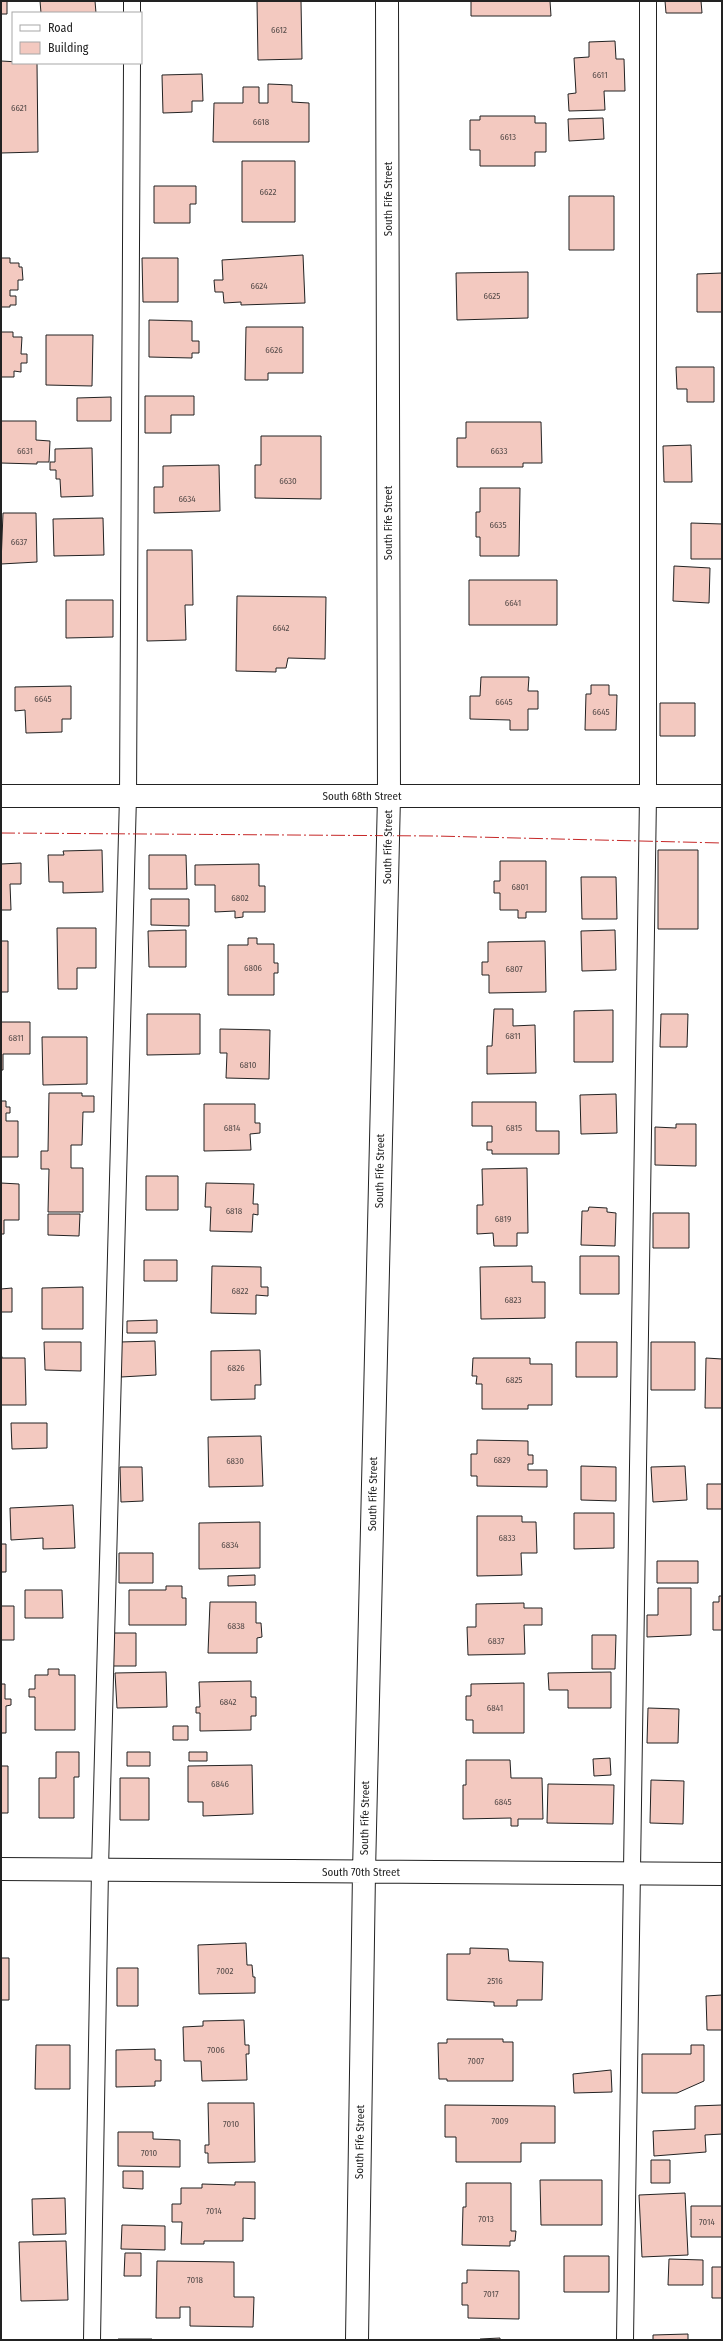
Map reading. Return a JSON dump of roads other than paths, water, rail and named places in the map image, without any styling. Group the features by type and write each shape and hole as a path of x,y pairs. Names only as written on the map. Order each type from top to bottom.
{"street":[{"name":"South Fife Street","path":"356,2340 364,1872 389,796 387,1"},
{"name":"South 68th Street","path":"1,796 722,796"},
{"name":"South 70th Street","path":"1,1869 722,1874"}],"lane":[{"path":"132,1 132,12"},
{"path":"625,2340 648,796 648,1"},
{"path":"92,2340 100,1870 128,796 132,64"}]}
